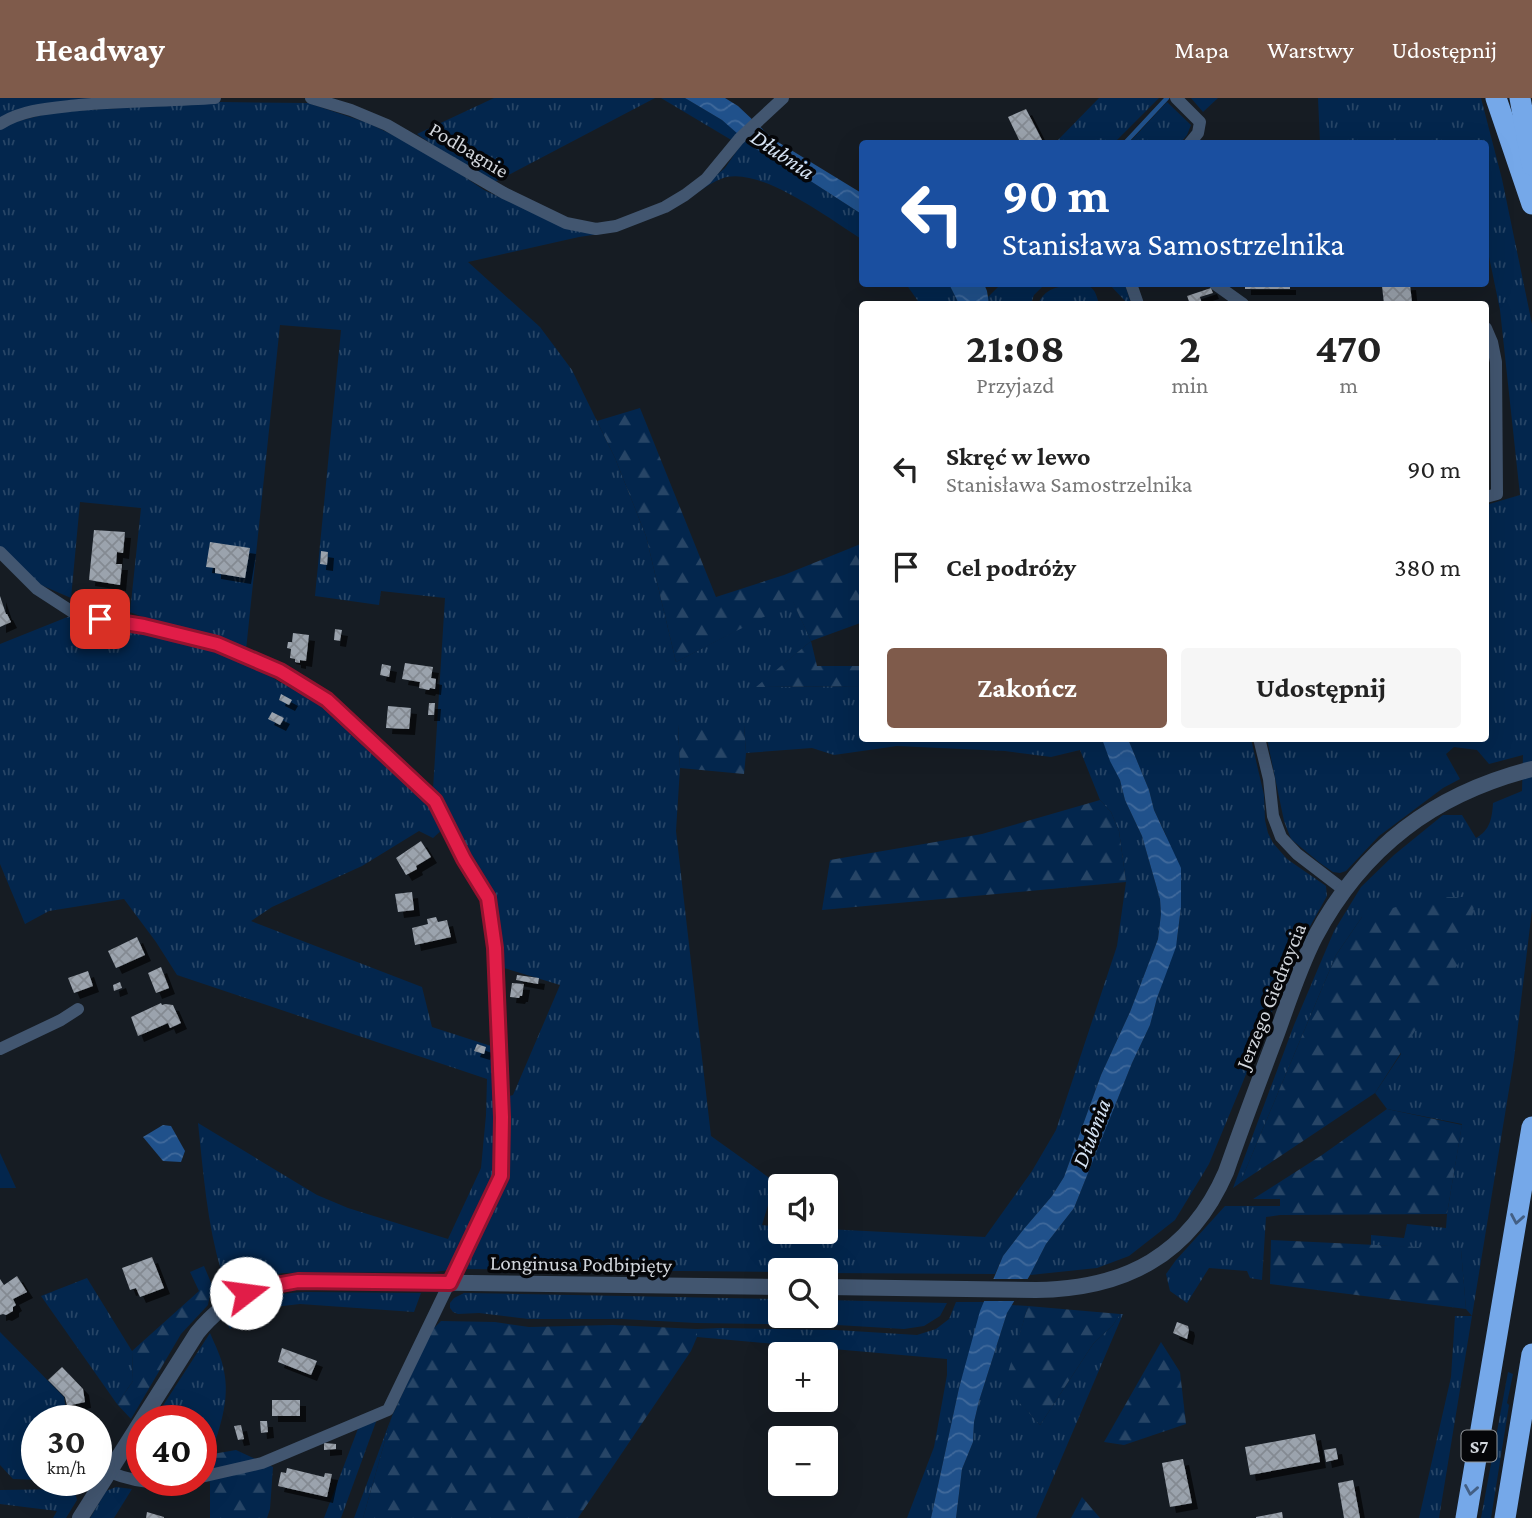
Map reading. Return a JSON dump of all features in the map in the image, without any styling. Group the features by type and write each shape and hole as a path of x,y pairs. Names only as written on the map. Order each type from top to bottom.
{"highway":[{"path":"1496,98 1532,204"},
{"path":"1520,98 1532,165"},
{"name":"S7","path":"1466,1518 1532,1127"},
{"name":"S7","path":"1505,1518 1532,1354"}],"street":[{"path":"0,124 12,117 46,109 120,102 215,98"},
{"name":"Podbagnie","path":"311,98 352,110 387,125 488,185 554,218 587,229 608,228 665,207 685,195 713,172 739,139 783,98"},
{"path":"1176,98 1200,122 1198,133 1192,140"},
{"path":"1219,287 1239,301"},
{"path":"1489,335 1496,362 1497,494 1489,496"},
{"path":"0,552 37,589 74,613 144,626 217,644 280,671 327,700 435,801 464,859 488,898 495,948 501,1079 501,1176 388,1410 262,1462 217,1473"},
{"path":"1260,742 1269,779 1273,816 1281,837 1297,854 1343,890"},
{"name":"Jerzego Giedroycia","path":"838,1287 1062,1288 1120,1277 1160,1257 1202,1214 1216,1194 1303,964 1343,890 1373,856 1427,812 1493,781 1532,769"},
{"path":"0,1049 78,1009"},
{"name":"Longinusa Podbipięty","path":"112,1467 207,1320 227,1303 265,1287 298,1281 768,1287"},
{"name":"Longinusa Podbipięty","path":"80,1518 94,1496"}],"green space":[{"path":"0,98 100,98 0,119"},
{"path":"494,98 655,98 493,183 417,134"},
{"path":"661,98 685,98 738,133 733,141"},
{"path":"1099,98 1159,98 1117,140 1058,140"},
{"path":"1191,98 1218,98 1203,112"},
{"path":"1318,98 1481,98 1502,179 1532,324 1532,910 1514,1059 1439,1518 1419,1518 1451,1377 1455,1316 1472,1316 1466,1309 1461,1250 1371,1245 1371,1235 1404,1238 1407,1224 1446,1228 1462,1124 1387,1109 1375,1093 1401,1054 1362,917 1336,955 1240,1183 1233,1188 1294,1025 1334,931 1361,887 1394,855 1443,815 1462,815 1476,838 1489,824 1493,803 1522,791 1523,755 1489,764 1477,750 1454,747 1446,754 1460,779 1443,788 1379,836 1346,871 1340,873 1333,872 1320,863 1291,839 1284,821 1268,742 1489,742 1489,504 1520,495 1500,310 1489,257 1489,140 1320,140"},
{"path":"220,102 308,103 368,123 426,151 484,190 571,230 599,234 468,262 540,327 572,370 615,458 646,536 676,662 793,601 811,641 757,687 859,686 859,742 1103,742 1142,836 1160,899 1158,939 1130,1012 1101,1075 1064,1177 1052,1196 1003,1256 995,1274 838,1273 838,1258 768,1258 768,1272 466,1269 472,1246 508,1175 506,1097 513,1095 560,985 501,967 497,921 490,885 431,790 445,598 381,591 379,605 315,596 341,330 280,325 246,650 130,612 141,508 80,502 71,598 41,585 0,547 0,128 54,112","holes":["678,725 744,725 746,753 812,748 834,755 897,746 1005,751 1051,757 1080,750 1100,800 1111,812 1119,831 1126,882 1117,946 1056,1130 1032,1171 985,1237 838,1230 838,1244 768,1244 768,1226 762,1225 768,1205 768,1177 711,1136 676,831 680,768"]},
{"path":"1167,102 1191,125 1183,140 1132,140"},
{"path":"745,139 754,148 859,212 859,237 778,188 742,177 722,178 680,204 725,168"},
{"path":"908,287 950,287 958,301 918,301"},
{"path":"998,287 1042,287 1032,301 989,301 988,297"},
{"path":"1058,287 1089,287 1098,301 1040,301 1050,290"},
{"path":"1112,287 1126,287 1130,301 1125,301"},
{"path":"640,408 716,597 784,575 859,545 859,623 811,641 793,602 676,662 646,536 597,421"},
{"path":"70,616 213,649 269,673 281,683 291,684 354,733 431,806 444,828 433,838 419,831 362,866 272,907 251,921 422,987 432,1027 491,1046 495,1059 497,1176 449,1270 283,1273 248,1280 227,1289 211,1228 198,1123 317,1195 348,1208 448,1239 481,1168 487,1079 177,975 124,899 49,911 25,924 0,864 0,644"},
{"path":"811,641 817,666 859,666 859,686 756,687"},
{"path":"678,724 744,725 744,774 680,768"},
{"path":"1129,742 1252,742 1264,795 1268,833 1287,859 1326,886 1327,896 1299,946 1209,1164 1175,1220 1129,1256 1097,1268 1030,1275 1046,1244 1074,1208 1150,1025 1177,940 1181,907 1166,835 1154,810 1149,790"},
{"path":"1100,800 1111,812 1119,831 1126,882 822,910 830,860 982,834"},
{"path":"1430,897 1476,897 1465,953 1375,1093 1240,1183 1336,955 1362,917"},
{"path":"1387,1109 1462,1125 1447,1214 1280,1215 1280,1199 1253,1199 1322,1155"},
{"path":"0,1153 16,1188 0,1188"},
{"path":"1225,1206 1281,1206 1280,1215 1266,1217 1262,1280 1250,1278 1247,1271 1209,1268 1187,1303 1170,1291 1166,1274"},
{"path":"1271,1240 1461,1249 1466,1309 1270,1284"},
{"path":"204,1266 212,1285 208,1305 181,1334 139,1405 126,1405 126,1414 117,1404 133,1381 132,1351 199,1291 190,1272"},
{"path":"87,1278 132,1351 133,1381 117,1404 41,1296"},
{"path":"306,1292 421,1293 414,1312 300,1304 274,1307 240,1318 230,1329 225,1319 243,1306 263,1298"},
{"path":"464,1293 768,1299 768,1324 528,1319 479,1313 458,1314 450,1308 454,1298"},
{"path":"838,1300 947,1303 940,1316 924,1326 904,1329 838,1325"},
{"path":"956,1302 984,1302 959,1388 931,1518 907,1518 934,1447 947,1375 947,1359 838,1349 838,1342 768,1343 697,1337 697,1329 720,1328 836,1330 917,1335 936,1329 949,1319"},
{"path":"1011,1305 1028,1306 1005,1386 1040,1425 1093,1344 1113,1325 1120,1314 1123,1314 1036,1518 956,1518 962,1469 973,1442 979,1401"},
{"path":"1028,1306 1120,1314 1113,1325 1093,1344 1040,1425 1004,1386"},
{"path":"441,1321 495,1322 529,1327 613,1325 697,1329 697,1337 691,1351 578,1518 363,1518 392,1416 432,1330"},
{"path":"0,1332 64,1397 65,1405 21,1405 21,1479 13,1479 0,1465"},
{"path":"210,1333 223,1366 226,1382 217,1437 217,1405 163,1405"},
{"path":"1161,1342 1180,1372 1186,1424 1124,1445 1104,1442"},
{"path":"1508,1372 1513,1374 1491,1518 1481,1518"},
{"path":"392,1416 363,1518 354,1518"},
{"path":"377,1419 341,1518 324,1518 359,1426"},
{"path":"236,1450 273,1467 267,1518 210,1518 210,1496 217,1496 217,1453"},
{"path":"126,1488 128,1496 114,1518 90,1518 103,1496 112,1496 112,1489"},
{"path":"0,1490 21,1490 21,1496 76,1496 77,1500 66,1518 53,1518 57,1511 0,1504"},
{"path":"1082,1497 1100,1518 1071,1518"}],"water":[{"name":"Dłubnia","path":"685,98 725,98 738,106 773,139 859,192 859,212 754,148 722,120"},
{"path":"950,287 985,287 987,291 989,301 958,301"},
{"name":"Dłubnia","path":"1103,742 1129,742 1149,790 1154,810 1181,868 1181,907 1176,947 1150,1025 1074,1208 1046,1244 1007,1313 979,1401 973,1442 962,1469 956,1518 931,1518 959,1388 980,1311 1003,1256 1052,1196 1064,1177 1101,1075 1130,1012 1158,939 1160,899 1142,836"},
{"path":"163,1125 171,1126 185,1151 181,1162 163,1161 143,1137"}],"pier":[{"path":"990,1279 1032,1279 1017,1301 981,1301"}],"building":[{"path":"1026,109 1042,140 1019,140 1008,117"},
{"path":"1245,287 1290,287 1290,289"},
{"path":"1382,287 1410,287 1412,301 1384,301"},
{"path":"1211,288 1213,293 1200,297 1201,301 1189,301 1187,296"},
{"path":"94,530 125,532 123,553 117,552 116,564 122,564 120,585 89,580"},
{"path":"210,542 250,548 245,578 215,573 215,568 206,567"},
{"path":"321,551 328,552 327,565 320,564"},
{"path":"0,596 11,622 0,627"},
{"path":"335,629 342,630 340,641 334,640"},
{"path":"293,633 309,635 306,661 300,660 300,663 290,658 291,649 287,648 288,642 292,642"},
{"path":"405,663 433,667 431,678 436,679 435,689 419,688 420,682 402,679"},
{"path":"382,664 391,666 389,677 380,675"},
{"path":"281,694 292,700 289,705 279,700"},
{"path":"429,703 435,703 434,715 428,715"},
{"path":"388,706 411,708 409,729 386,728"},
{"path":"272,712 284,718 280,725 268,719"},
{"path":"421,841 431,857 406,875 396,858"},
{"path":"412,892 414,910 398,912 395,894"},
{"path":"436,917 438,922 447,920 451,937 415,945 412,928 428,924 427,919"},
{"path":"137,937 145,955 116,968 108,951"},
{"path":"161,967 169,988 156,993 148,973"},
{"path":"88,971 93,986 74,993 68,978"},
{"path":"517,975 539,978 538,984 516,980"},
{"path":"120,982 122,988 114,991 113,985"},
{"path":"512,983 524,984 522,996 519,998 510,997"},
{"path":"161,1003 173,1005 181,1023 170,1028 168,1023 138,1036 131,1017"},
{"path":"477,1044 486,1047 484,1054 474,1051"},
{"path":"152,1257 164,1288 140,1297 136,1288 130,1290 122,1268"},
{"path":"17,1276 27,1292 13,1299 16,1305 13,1311 0,1315 0,1279 4,1285"},
{"path":"1177,1322 1188,1326 1187,1339 1173,1333"},
{"path":"282,1348 317,1361 311,1375 278,1362"},
{"path":"62,1367 83,1389 85,1402 67,1405 65,1397 48,1380"},
{"path":"272,1400 300,1400 300,1416 272,1416"},
{"path":"260,1421 267,1421 268,1432 261,1433"},
{"path":"241,1425 244,1439 238,1440 234,1426"},
{"path":"1315,1434 1320,1462 1250,1475 1245,1447"},
{"path":"324,1443 336,1444 336,1449 324,1450"},
{"path":"1336,1448 1338,1459 1326,1462 1324,1450"},
{"path":"1183,1459 1192,1503 1170,1507 1162,1463"},
{"path":"287,1468 324,1477 325,1473 332,1474 327,1497 278,1486 281,1472 286,1473"},
{"path":"1353,1480 1360,1518 1344,1518 1338,1483"},
{"path":"147,1512 164,1517 164,1518 146,1518"},
{"path":"1282,1512 1283,1518 1256,1518 1256,1517"}],"waterway":[{"path":"1128,140 1167,98"}],"route":[{"path":"100,619 144,626 217,644 280,671 327,700 435,801 464,859 488,898 495,948 500,1054 501,1176 450,1283 298,1281 246,1293"}]}
